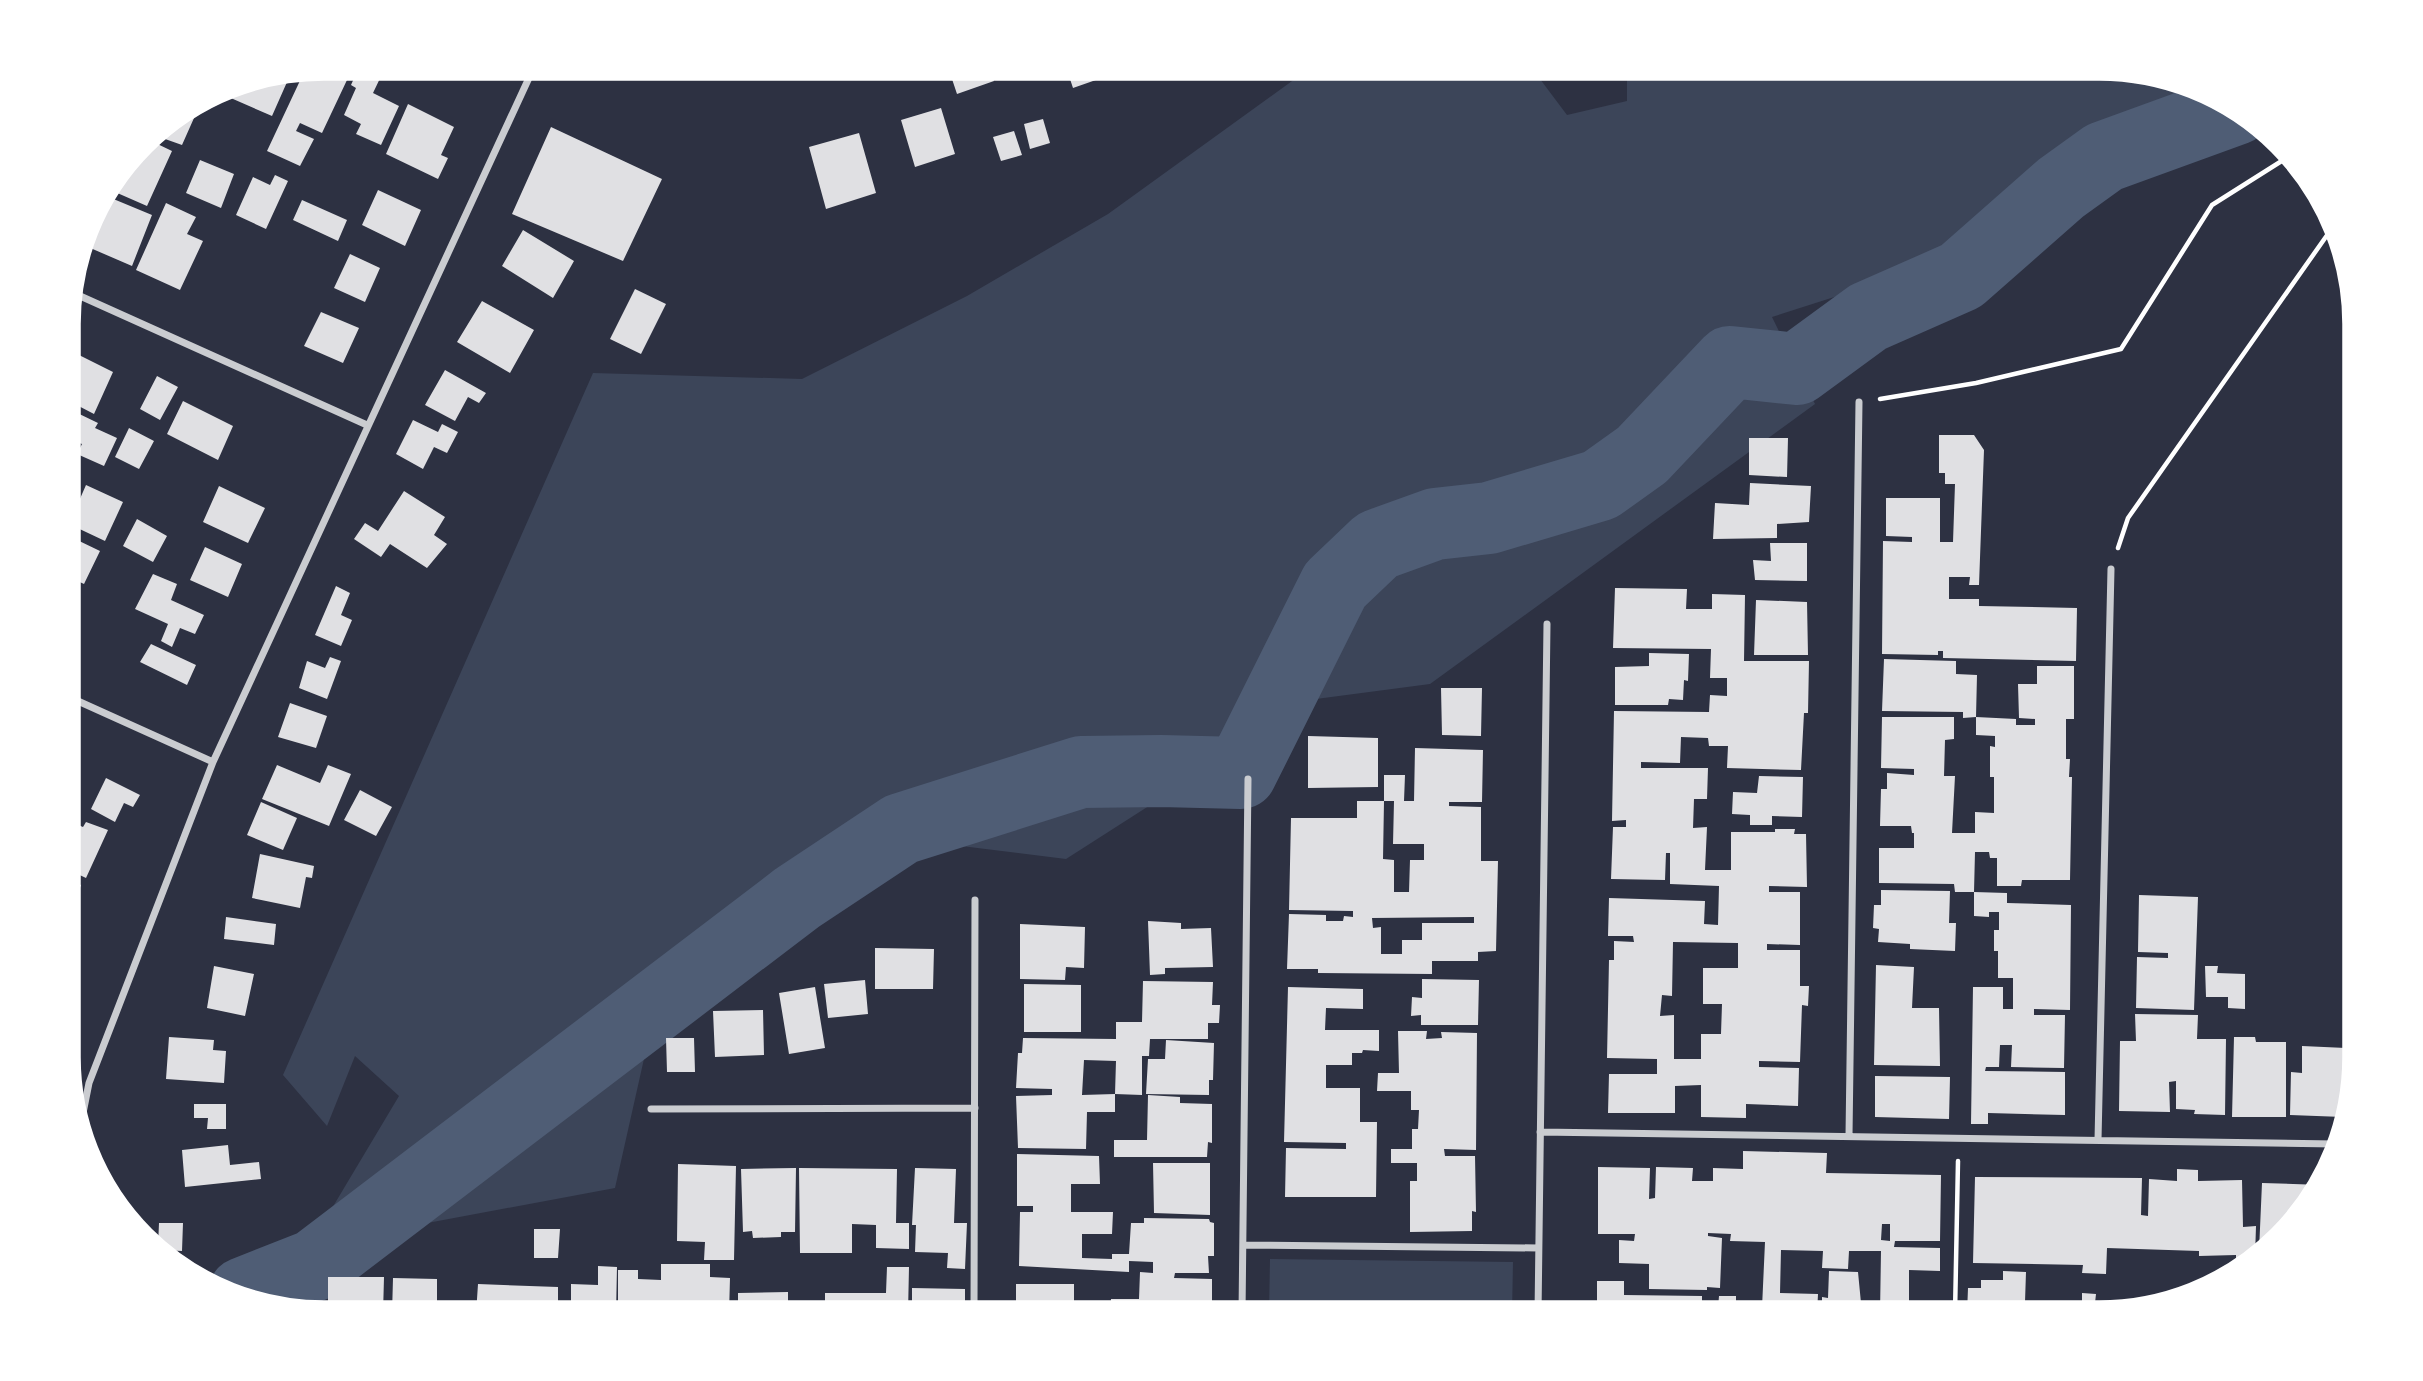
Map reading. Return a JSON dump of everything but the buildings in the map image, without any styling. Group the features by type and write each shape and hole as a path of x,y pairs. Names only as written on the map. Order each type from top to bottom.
{"street":[{"path":"84,1108 89,1083 214,762 528,79"},
{"path":"81,296 367,425"},
{"path":"1849,1136 1859,402"},
{"path":"2098,1140 2112,569"},
{"path":"1538,1302 1547,624"},
{"path":"79,701 214,762"},
{"path":"1242,1302 1248,779"},
{"path":"974,1302 975,900"},
{"path":"651,1109 975,1108"},
{"path":"1540,1132 2328,1144"},
{"path":"1243,1245 1538,1248"}],"path":[{"path":"1859,402 1976,383 2121,349 2212,205 2282,161"},
{"path":"2112,569 2128,518 2328,235"},
{"path":"1955,1302 1959,1138"}],"shaded area":[{"path":"1295,79 1540,79 1567,115 1627,101 1627,79 2100,79 2163,87 2203,102 2168,124 2090,145 1950,260 1772,317 1815,404 1430,684 1316,699 1066,859 921,841 648,1041 615,1188 310,1245 399,1096 355,1056 327,1126 283,1075 593,373 802,379 967,296 1108,214"},
{"path":"1270,1259 1513,1262 1512,1302 1269,1302"}],"waterway":[{"path":"250,1291 315,1265 797,898 901,829 1081,772 1241,773 1335,585 1377,545 1435,524 1489,518 1600,485 1642,455 1730,362 1797,369 1868,317 1961,276 2061,188 2104,157 2224,113"}]}
